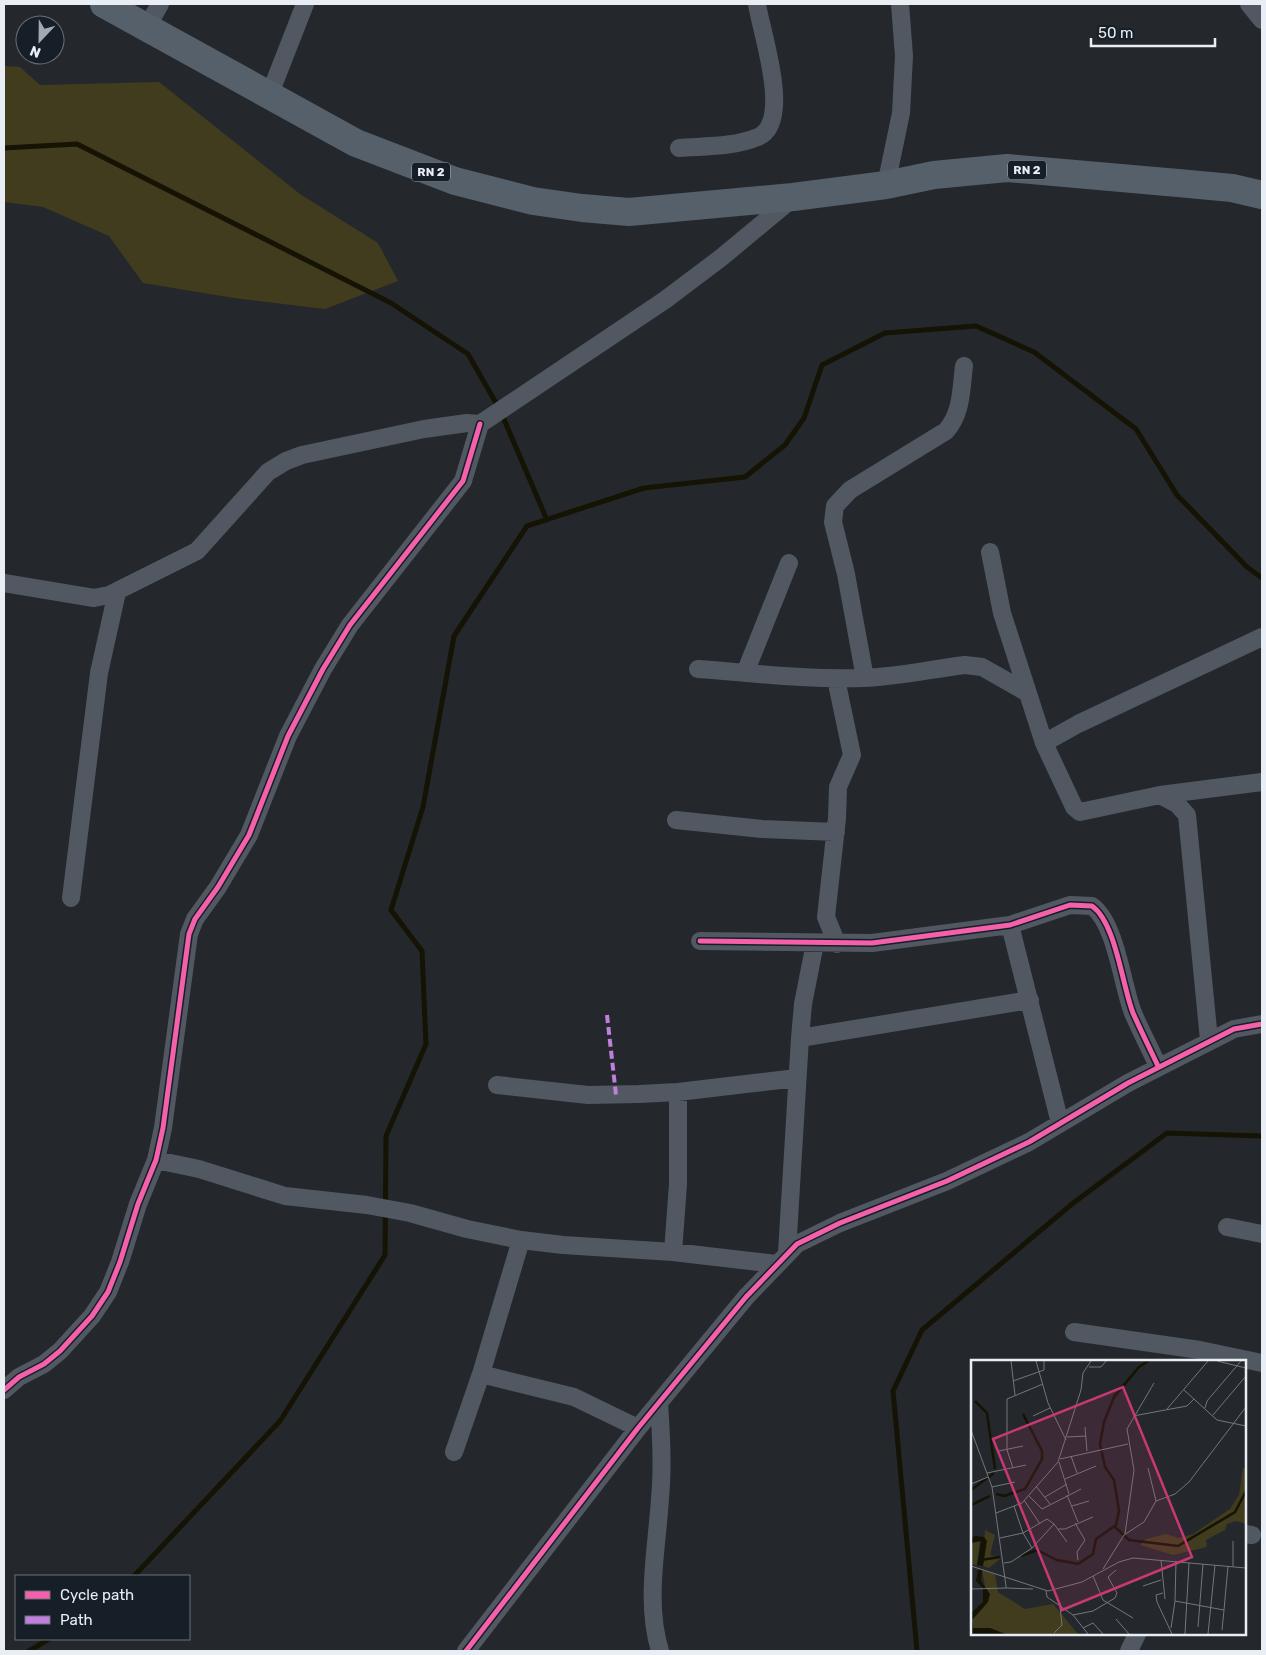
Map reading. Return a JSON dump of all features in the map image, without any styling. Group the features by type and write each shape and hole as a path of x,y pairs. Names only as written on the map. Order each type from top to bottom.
{"highway":[{"name":"RN 2","path":"104,4 153,15 269,96 356,143 454,180 532,201 629,212 793,197 886,185 934,175 1007,168 1232,188 1262,195"}],"street":[{"path":"269,96 305,4"},
{"path":"679,148 739,143 760,136 768,129 774,111 774,93 757,4"},
{"path":"886,185 901,112 904,56 900,4"},
{"path":"1250,4 1262,20"},
{"path":"4,583 94,598 117,592 197,551 259,482 286,461 302,455 424,430 466,423 480,424 665,300 722,257 793,197"},
{"path":"865,678 846,574 833,522 835,506 850,490 946,430 954,421 959,405 964,366"},
{"path":"4,1390 11,1373 44,1364 60,1351 98,1308 108,1292 120,1262 138,1204 156,1160 164,1128 189,934 195,919 218,887 249,835 288,736 323,669 350,624 463,481 480,424"},
{"path":"990,552 1002,613 1026,692 1044,743 1074,807 1080,812 1160,795 1262,782"},
{"path":"745,672 789,563"},
{"path":"71,898 99,672 117,592"},
{"path":"1044,743 1078,724 1262,637"},
{"path":"698,669 745,672 776,677 836,679 865,678 965,665 982,667 1026,692"},
{"path":"836,679 852,755 838,787 836,832 826,917 837,944"},
{"path":"1160,795 1177,804 1187,815 1209,1040"},
{"path":"676,820 762,829 836,832"},
{"path":"700,941 872,943 1010,925 1070,905 1086,904 1099,911 1110,932 1133,1013 1158,1066"},
{"path":"1010,925 1060,1124"},
{"path":"782,1258 800,1038 815,943"},
{"path":"800,1038 1030,1000"},
{"path":"466,1651 659,1402 782,1258 797,1244 840,1223 947,1181 996,1158 1060,1124 1158,1066 1209,1040 1234,1029 1262,1024"},
{"path":"497,1085 588,1095 678,1092 797,1078"},
{"path":"673,1252 678,1184 678,1092"},
{"path":"156,1160 199,1169 285,1196 410,1213 467,1229 522,1240 563,1245 782,1258"},
{"path":"1227,1227 1262,1234"},
{"path":"454,1452 481,1374 522,1240"},
{"path":"1074,1332 1199,1356 1235,1360"},
{"path":"1246,1361 1262,1363"},
{"path":"481,1374 574,1397 638,1428"},
{"path":"659,1402 662,1474 654,1555 653,1619 660,1651"},
{"path":"1129,1651 1137,1635"}],"shaded area":[{"path":"4,66 20,67 40,85 159,82 300,194 378,243 398,281 325,309 234,298 143,283 109,236 43,207 4,202"}],"waterway":[{"path":"4,148 77,144 391,303 468,354 500,410 547,520"},
{"path":"135,1575 280,1421 385,1255 386,1136 426,1044 422,951 391,910 423,807 454,636 527,526 644,488 745,477 785,445 804,418 822,365 885,333 976,326 1034,352 1136,429 1177,495 1247,567 1262,578"},
{"path":"917,1651 893,1391 922,1330 1072,1204 1167,1133 1262,1136"},
{"path":"29,1651 47,1640"}],"marked path":[{"path":"607,1015 616,1095"}],"cycle path":[{"path":"4,1390 19,1377 44,1364 60,1351 92,1316 108,1292 120,1262 138,1204 156,1160 163,1128 189,934 195,919 218,887 249,835 288,736 323,669 350,625 463,481 480,424"},
{"path":"700,941 872,943 1010,925 1070,905 1092,906 1100,914 1113,940 1133,1013 1158,1066"},
{"path":"466,1651 638,1428 746,1297 797,1244 840,1223 947,1181 1029,1142 1128,1083 1234,1029 1262,1024"}]}
